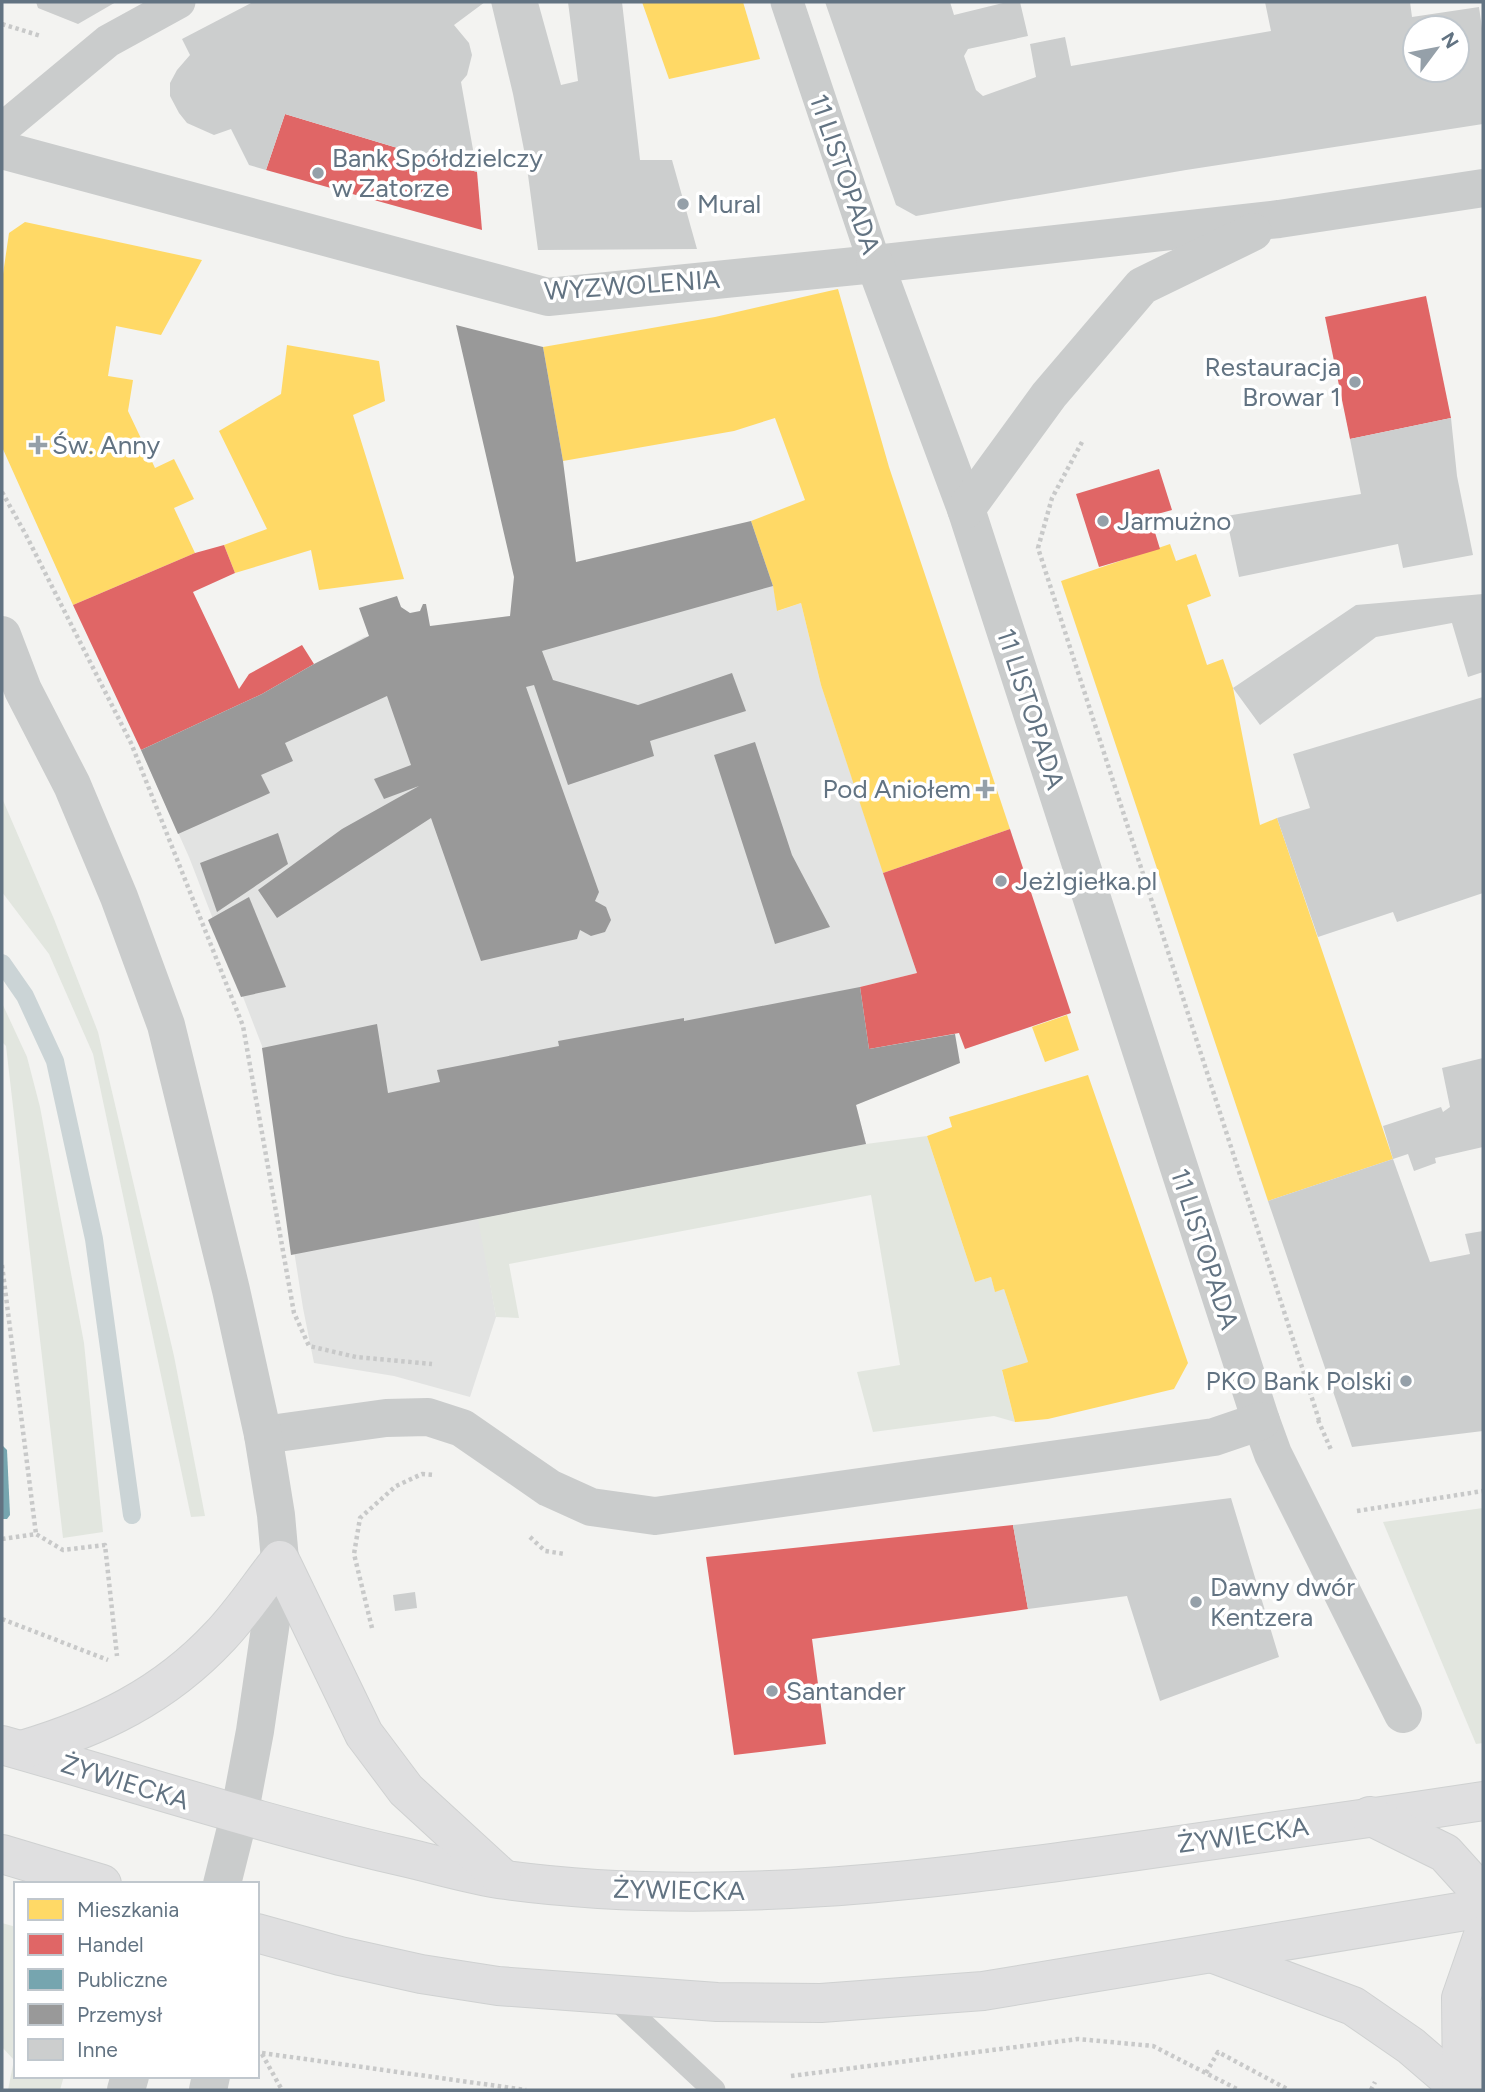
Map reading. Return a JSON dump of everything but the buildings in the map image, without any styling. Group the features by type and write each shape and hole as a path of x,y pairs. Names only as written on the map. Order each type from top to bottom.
{"main road":[{"path":"12,1747 67,1737 112,1718 167,1683 221,1636 279,1560 364,1734 406,1790 503,1879"},
{"name":"ŻYWIECKA","path":"12,1747 239,1816 335,1841 503,1879 642,1892 769,1891 904,1882 1048,1864 1483,1801"},
{"path":"1370,1816 1445,1853 1483,1895"},
{"path":"2,1854 95,1882"},
{"path":"259,1934 421,1975 498,1986 717,2002 821,2003 892,2000 983,1991 1483,1908"},
{"path":"1462,2090 1461,1998 1483,1935"},
{"path":"1212,1953 1353,2006 1411,2046 1462,2090"}],"street":[{"path":"2,129 108,41 179,2"},
{"name":"11 LISTOPADA","path":"787,2 875,264 966,509 1261,1421 1273,1454 1403,1714"},
{"name":"WYZWOLENIA","path":"2,150 548,297 1279,219 1483,188"},
{"name":"WYZWOLENIA","path":"966,509 1049,395 1142,286 1279,219"},
{"path":"2,635 12,674 72,785 119,897 166,1025 231,1290 263,1435 276,1514 279,1560 255,1731 239,1816 222,1882"},
{"path":"263,1435 386,1418 428,1417 462,1428 550,1488 591,1507 655,1516 1214,1437 1261,1421"}],"lane":[{"path":"613,1996 714,2090"}],"path":[{"path":"1082,440 1052,498 1038,548 1319,1420 1333,1454"},
{"path":"2,1265 36,1534"},
{"path":"356,1357 426,1362 439,1366"},
{"path":"1261,1421 1319,1420"},
{"path":"1351,1500 1356,1511 1483,1491"},
{"path":"2,1539 36,1534 62,1550 105,1545 118,1663 2,1619"},
{"path":"791,2076 1078,2039 1153,2046 1239,2090"},
{"path":"1206,2073 1218,2052 1289,2090"},
{"path":"282,2090 262,2053 526,2090"}],"shaded area":[{"path":"773,586 778,611 801,603 821,685 917,973 860,987 869,1049 856,1105 866,1144 479,1219 496,1317 470,1397 394,1376 314,1363 262,1046 189,857 141,750 262,694 364,637 510,616"},
{"path":"2,798 54,919 98,1032 174,1356 205,1516 191,1517 93,1054 49,954 2,892"},
{"path":"2,1003 27,1057 40,1107 84,1343 103,1532 63,1538 6,1046 2,1042"},
{"path":"927,1136 975,1282 991,1277 995,1291 1004,1289 1028,1362 1002,1371 1015,1422 994,1416 873,1432 857,1372 900,1365 871,1195 509,1264 519,1318 496,1317 478,1219 866,1144"},
{"path":"1483,1508 1483,1743 1476,1744 1383,1522"},
{"path":"2,1923 14,1926 14,2060 2,2047"},
{"path":"14,2060 14,2078 63,2078 60,2090 8,2090"}],"waterway":[{"path":"2,963 25,996 55,1061 94,1239 132,1515"}],"place":[{"name":"Bank Spółdzielczy w Zatorze","path":"318,173"},
{"name":"Mural","path":"683,204"},
{"name":"Restauracja Browar 1","path":"1355,382"},
{"name":"Św. Anny","path":"38,445"},
{"name":"Jarmużno","path":"1103,521"},
{"name":"Pod Aniołem","path":"985,789"},
{"name":"JeżIgiełka.pl","path":"1001,881"},
{"name":"PKO Bank Polski","path":"1406,1381"},
{"name":"Dawny dwór Kentzera","path":"1196,1602"},
{"name":"Santander","path":"772,1691"}]}
